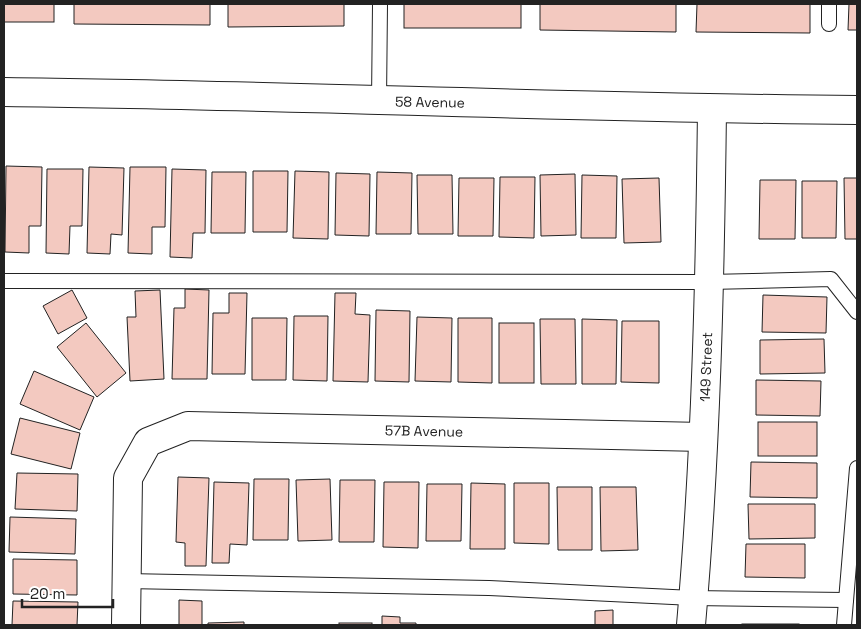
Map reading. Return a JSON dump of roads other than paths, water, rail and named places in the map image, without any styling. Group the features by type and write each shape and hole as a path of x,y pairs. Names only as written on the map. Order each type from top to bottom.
{"street":[{"name":"58 Avenue","path":"4,92 174,94 712,109 857,110"},
{"name":"149 Street","path":"691,625 703,437 709,282 712,109"},
{"name":"57B Avenue","path":"126,581 128,478 148,442 188,426 703,437"},
{"path":"126,581 126,625"}],"lane":[{"path":"379,101 380,4"},
{"path":"829,4 829,24"},
{"path":"4,281 709,282 831,279 857,312"},
{"path":"844,625 857,468"},
{"path":"126,581 489,588 693,598 846,600"}]}
